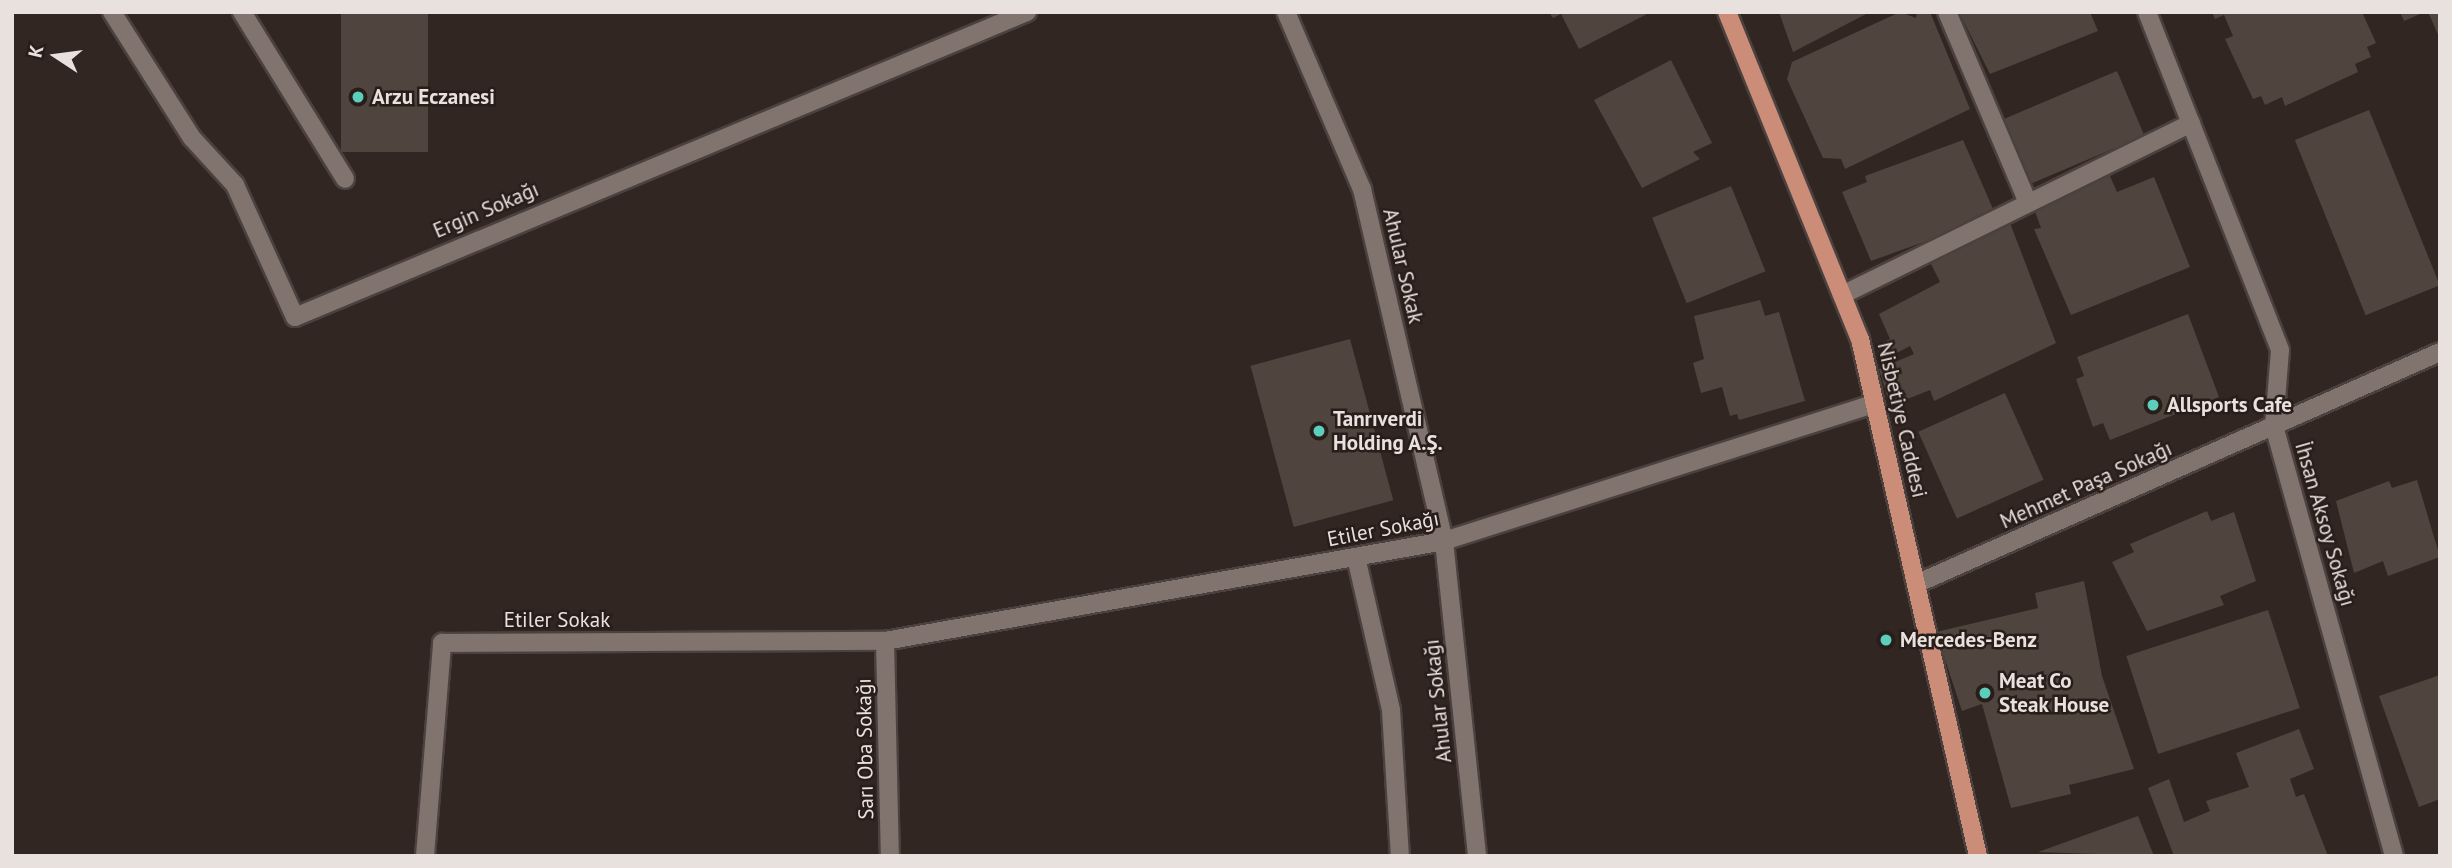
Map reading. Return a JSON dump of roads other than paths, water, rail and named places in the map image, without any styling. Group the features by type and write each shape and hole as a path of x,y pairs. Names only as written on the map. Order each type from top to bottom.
{"main road":[{"name":"Nisbetiye Caddesi","path":"1727,12 1842,295 1874,404 1978,856"}],"street":[{"name":"Ergin Sokağı","path":"111,12 192,138 235,186 295,317 1027,12"},
{"path":"242,12 345,179"},
{"name":"Ahular Sokak","path":"1286,12 1362,189 1444,541"},
{"path":"1947,12 2028,203"},
{"name":"İhsan Aksoy Sokağı","path":"2147,12 2280,350 2274,426 2394,856"},
{"path":"1842,295 2191,123"},
{"name":"Mehmet Paşa Sokağı","path":"1916,583 2440,352"},
{"name":"Etiler Sokağı","path":"885,641 1444,541 1874,404"},
{"name":"Ahular Sokağı","path":"1444,541 1477,856"},
{"path":"1356,557 1391,710 1400,856"},
{"name":"Etiler Sokak","path":"425,856 442,643 885,641"},
{"name":"Sarı Oba Sokağı","path":"885,641 890,856"}],"place":[{"name":"Arzu Eczanesi","path":"358,97"},
{"name":"Allsports Cafe","path":"2153,405"},
{"name":"Tanrıverdi Holding A.Ş.","path":"1319,431"},
{"name":"Mercedes-Benz","path":"1886,640"},
{"name":"Meat Co Steak House","path":"1985,693"}]}
